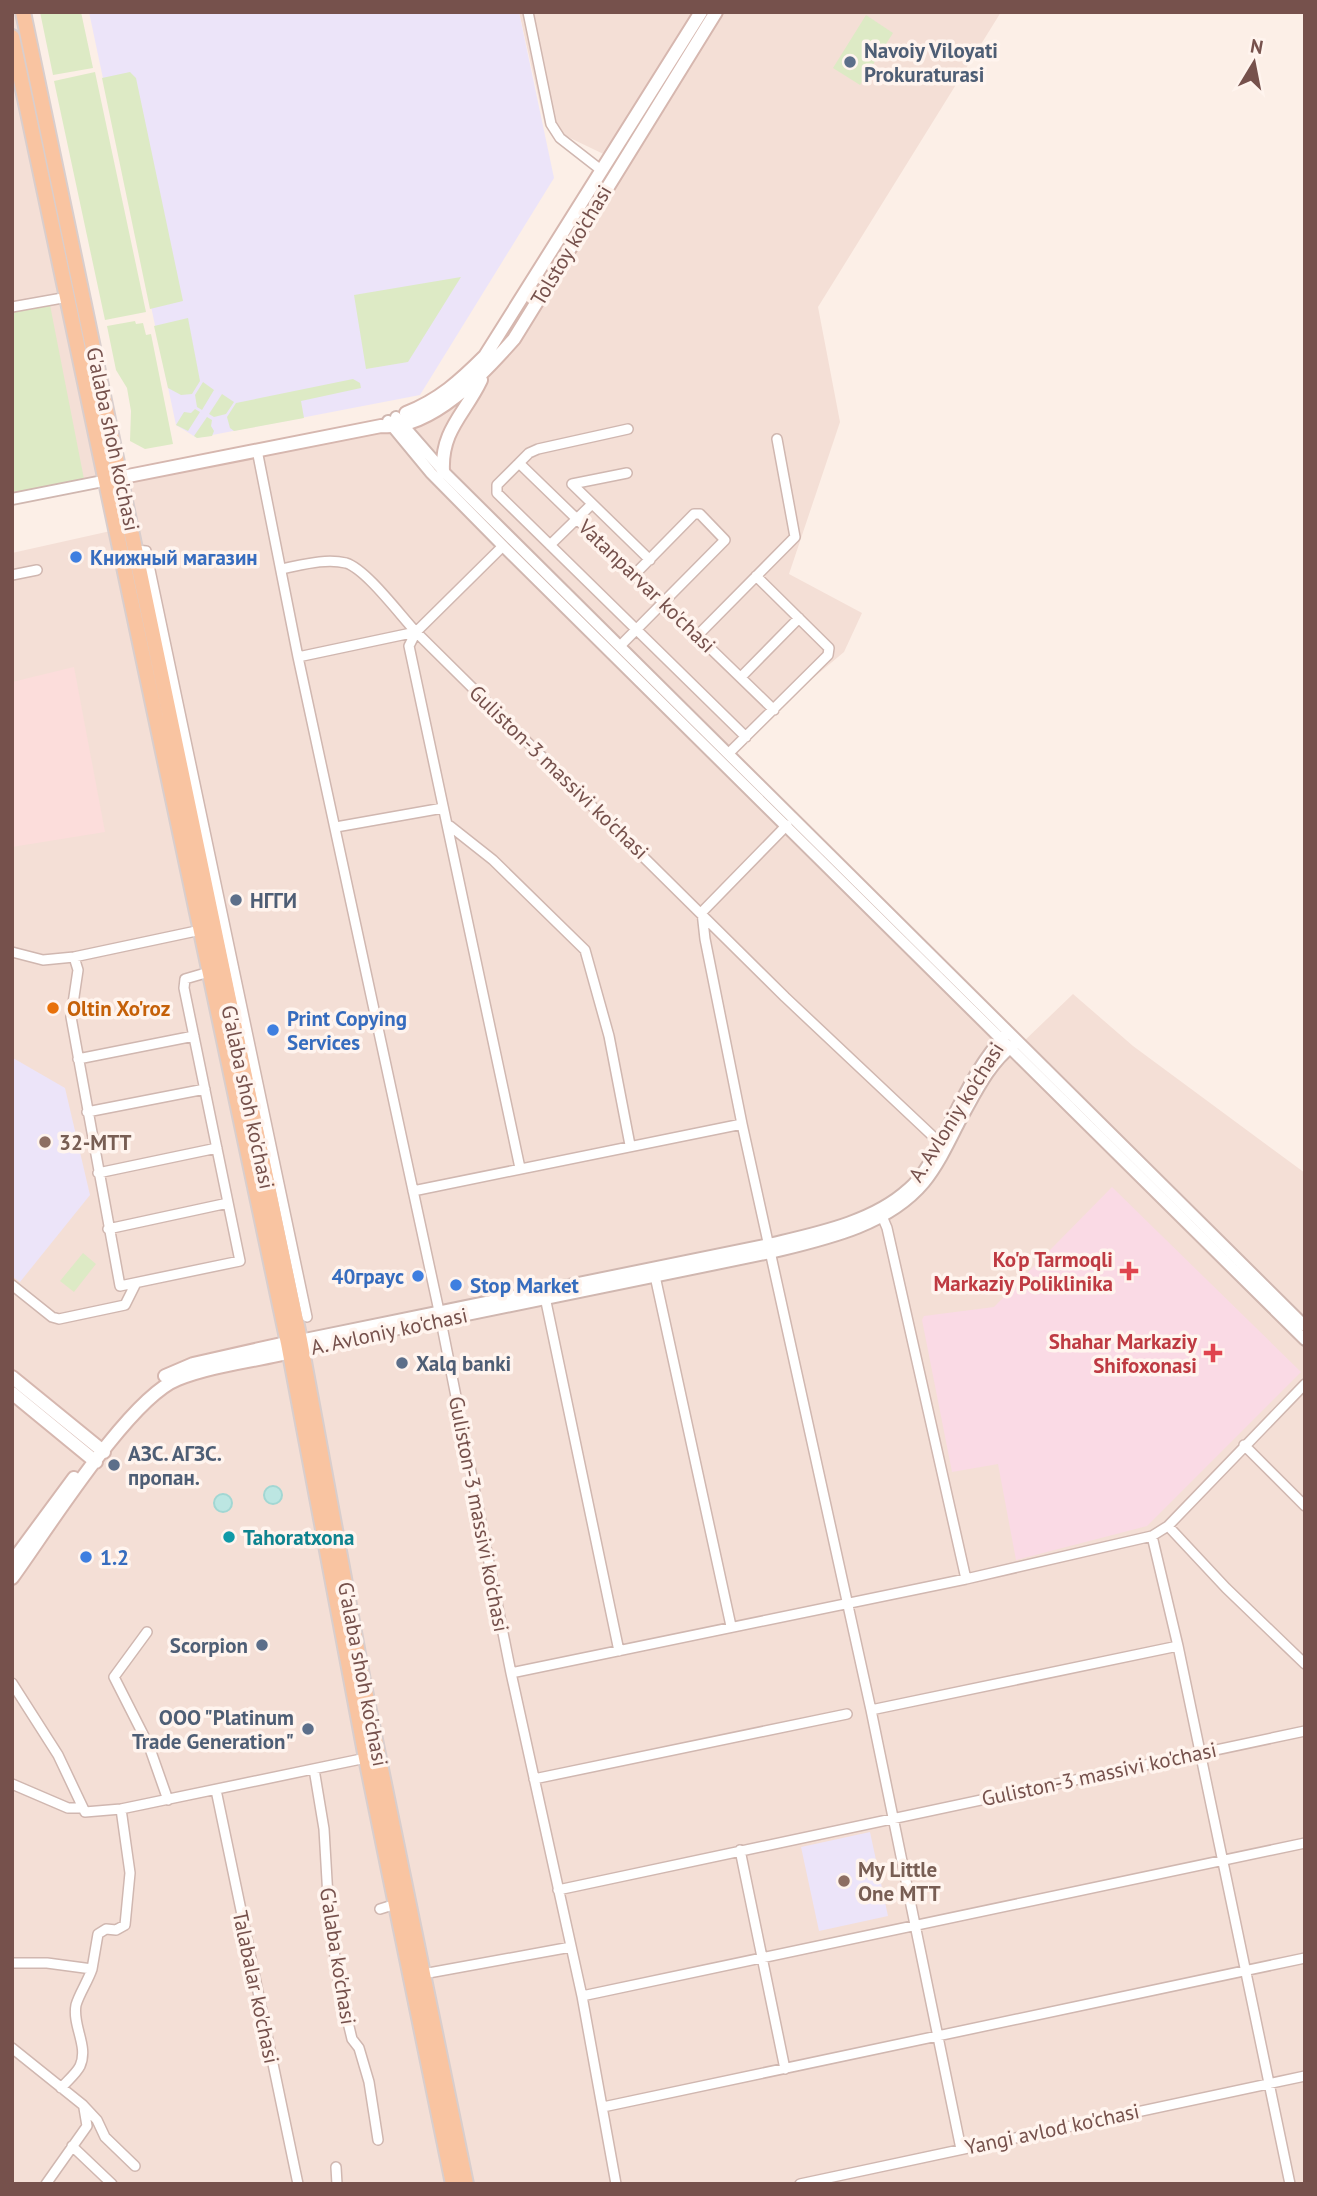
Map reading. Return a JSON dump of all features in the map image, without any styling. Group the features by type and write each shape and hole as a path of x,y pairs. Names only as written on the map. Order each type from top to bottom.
{"main road":[{"name":"G'alaba shoh ko'chasi","path":"23,12 209,972 295,1346 466,2184"},
{"name":"Tolstoy ko'chasi","path":"391,423 428,405 457,386 485,356 701,12"},
{"name":"Tolstoy ko'chasi","path":"115,478 391,423 430,413 454,399 486,370 514,339 716,12"},
{"name":"G'alaba shoh ko'chasi","path":"12,37 68,297 136,550 216,910 291,1269 295,1346 366,1758 453,2184"},
{"path":"443,471 442,451 449,431 486,370"},
{"name":"A. Avloniy ko'chasi","path":"12,1578 135,1398 170,1373 193,1364 295,1346"},
{"path":"12,1377 97,1454"},
{"path":"12,1393 97,1454"},
{"name":"A. Avloniy ko'chasi","path":"12,1562 97,1454"}],"street":[{"name":"Tolstoy ko'chasi","path":"528,12 551,124 560,138 601,170"},
{"path":"12,307 68,297"},
{"path":"391,423 443,471 787,825 1003,1036 1305,1340"},
{"path":"391,423 503,546 729,753 1003,1036"},
{"path":"628,429 538,449 497,485 497,494 746,737"},
{"path":"698,635 795,537 777,439"},
{"name":"Guliston-3 massivi ko'chasi","path":"257,450 298,657 440,1316 511,1673 582,1996 617,2184"},
{"name":"Vatanparvar ko'chasi","path":"519,463 774,709"},
{"path":"626,473 572,484 650,560"},
{"name":"Tolstoy ko'chasi","path":"12,499 115,478"},
{"path":"550,545 592,504"},
{"path":"616,647 725,540 700,514 694,514 636,573"},
{"path":"503,546 416,632 409,646 443,808 450,826 520,1168"},
{"name":"Guliston-3 massivi ko'chasi","path":"281,569 333,561 349,564 785,997 939,1142"},
{"path":"12,575 37,570"},
{"path":"729,753 828,656 829,648 756,576"},
{"path":"741,677 799,618"},
{"path":"298,657 416,632"},
{"path":"336,827 443,808"},
{"path":"787,825 702,912 742,1124 848,1602 961,2149"},
{"path":"450,826 493,860 585,950 608,1036 630,1145"},
{"path":"12,952 43,960 74,957 201,930"},
{"path":"74,957 78,970 71,1017 120,1286 240,1261 185,979 209,972"},
{"path":"78,1059 194,1036"},
{"name":"A. Avloniy ko'chasi","path":"440,1316 655,1276 770,1248 891,1202 909,1188 1003,1036"},
{"path":"1013,1046 1305,1326"},
{"name":"A. Avloniy ko'chasi","path":"295,1346 770,1248 818,1241 881,1216 895,1209 923,1184 984,1079 1013,1046"},
{"path":"88,1112 205,1089"},
{"path":"413,1191 742,1124"},
{"path":"98,1173 217,1149"},
{"path":"108,1229 228,1203"},
{"path":"881,1216 887,1228 965,1579"},
{"path":"291,1269 307,1317"},
{"path":"655,1276 731,1626"},
{"path":"12,1285 52,1317 59,1319 125,1305 136,1283"},
{"path":"545,1297 619,1651"},
{"path":"511,1673 965,1579 1152,1536 1168,1526 1305,1384"},
{"path":"1244,1445 1305,1506"},
{"path":"1168,1526 1226,1588 1305,1664"},
{"path":"1152,1536 1178,1646 1290,2184"},
{"path":"147,1632 114,1677 149,1746 168,1800"},
{"path":"871,1710 1178,1646"},
{"path":"12,1683 58,1755 81,1808"},
{"path":"534,1779 847,1714"},
{"name":"Guliston-3 massivi ko'chasi","path":"558,1889 1305,1731"},
{"path":"12,1784 68,1808 81,1808 92,1814 366,1758"},
{"name":"G'alaba ko'chasi","path":"314,1769 324,1829 328,1904 339,1985 352,2039 359,2048 369,2082 378,2140"},
{"name":"Talabalar ko'chasi","path":"216,1790 298,2184"},
{"path":"61,2088 80,2066 83,2049 76,2018 76,2002 85,1989 92,1969 98,1934 106,1929 116,1930 125,1925 130,1873 121,1810"},
{"path":"582,1996 1305,1843"},
{"path":"740,1850 785,2069"},
{"path":"380,1909 396,1905"},
{"path":"423,1975 571,1947"},
{"path":"603,2107 1305,1958"},
{"path":"12,1963 47,1963 92,1969"},
{"path":"12,2049 83,2105 97,2120 105,2137 135,2166"},
{"name":"Yangi avlod ko'chasi","path":"800,2184 1305,2076"},
{"path":"46,2184 86,2126 83,2105"},
{"path":"72,2146 112,2184"},
{"path":"336,2167 337,2184"}],"shaded area":[{"path":"12,12 16,12 116,479 12,499"},
{"path":"89,12 519,12 554,178 420,395 197,438 176,425"},
{"path":"519,12 1001,12 818,307 840,422 789,574 862,613 844,652 721,755 1021,1044 1073,994 1133,1046 1305,1173 1305,2184 12,2184 12,553 124,528 208,937 116,479 391,426 472,380 507,334 616,160 545,126"},
{"path":"74,667 105,832 12,847 12,682"},
{"name":"32-MTT","path":"13,1058 65,1088 90,1195 20,1282 12,1276"},
{"path":"1112,1187 1301,1372 1147,1526 1016,1560 998,1464 952,1472 922,1320 924,1316 994,1307"},
{"name":"My Little One MTT","path":"870,1832 888,1916 819,1931 801,1847"}],"green space":[{"path":"40,12 81,12 93,68 53,75"},
{"path":"866,15 893,33 860,85 833,68"},
{"path":"95,72 146,312 105,320 54,81"},
{"path":"130,72 136,78 183,301 150,309 102,78"},
{"path":"461,277 408,362 366,369 354,295"},
{"path":"50,305 84,479 12,493 12,313"},
{"path":"188,318 200,381 192,394 181,395 168,388 154,326"},
{"path":"135,321 136,324 143,323 146,335 151,334 173,444 145,449 130,441 131,411 127,388 116,370 107,326"},
{"path":"353,379 360,383 361,388 301,401 304,418 234,431 230,428 227,417 236,403"},
{"path":"203,382 214,390 202,410 197,407 195,395"},
{"path":"222,394 234,402 226,414 214,417 209,414"},
{"path":"195,409 200,412 188,431 176,425 184,412 191,413"},
{"path":"207,417 212,420 212,436 197,438 194,436"},
{"path":"83,1253 96,1264 74,1292 60,1281"}],"water":[{"path":"273,1486 279,1489 282,1495 279,1501 273,1504 267,1501 264,1495 267,1489"},
{"path":"223,1494 229,1497 232,1503 229,1509 223,1512 217,1509 214,1503 217,1497"}],"place":[{"name":"Navoiy Viloyati Prokuraturasi","path":"850,62"},
{"name":"Книжный магазин","path":"76,557"},
{"name":"НГГИ","path":"236,900"},
{"name":"Oltin Xo'roz","path":"53,1008"},
{"name":"Print Copying Services","path":"273,1030"},
{"name":"32-MTT","path":"45,1142"},
{"name":"Ko'p Tarmoqli Markaziy Poliklinika","path":"1129,1271"},
{"name":"40граус","path":"418,1276"},
{"name":"Stop Market","path":"456,1285"},
{"name":"Shahar Markaziy Shifoxonasi","path":"1213,1353"},
{"name":"Xalq banki","path":"402,1363"},
{"name":"АЗС. АГЗС. пропан.","path":"114,1465"},
{"name":"Tahoratxona","path":"229,1537"},
{"name":"1.2","path":"86,1557"},
{"name":"Scorpion","path":"262,1645"},
{"name":"OOO \"Platinum Trade Generation\"","path":"308,1729"},
{"name":"My Little One MTT","path":"844,1881"}]}
